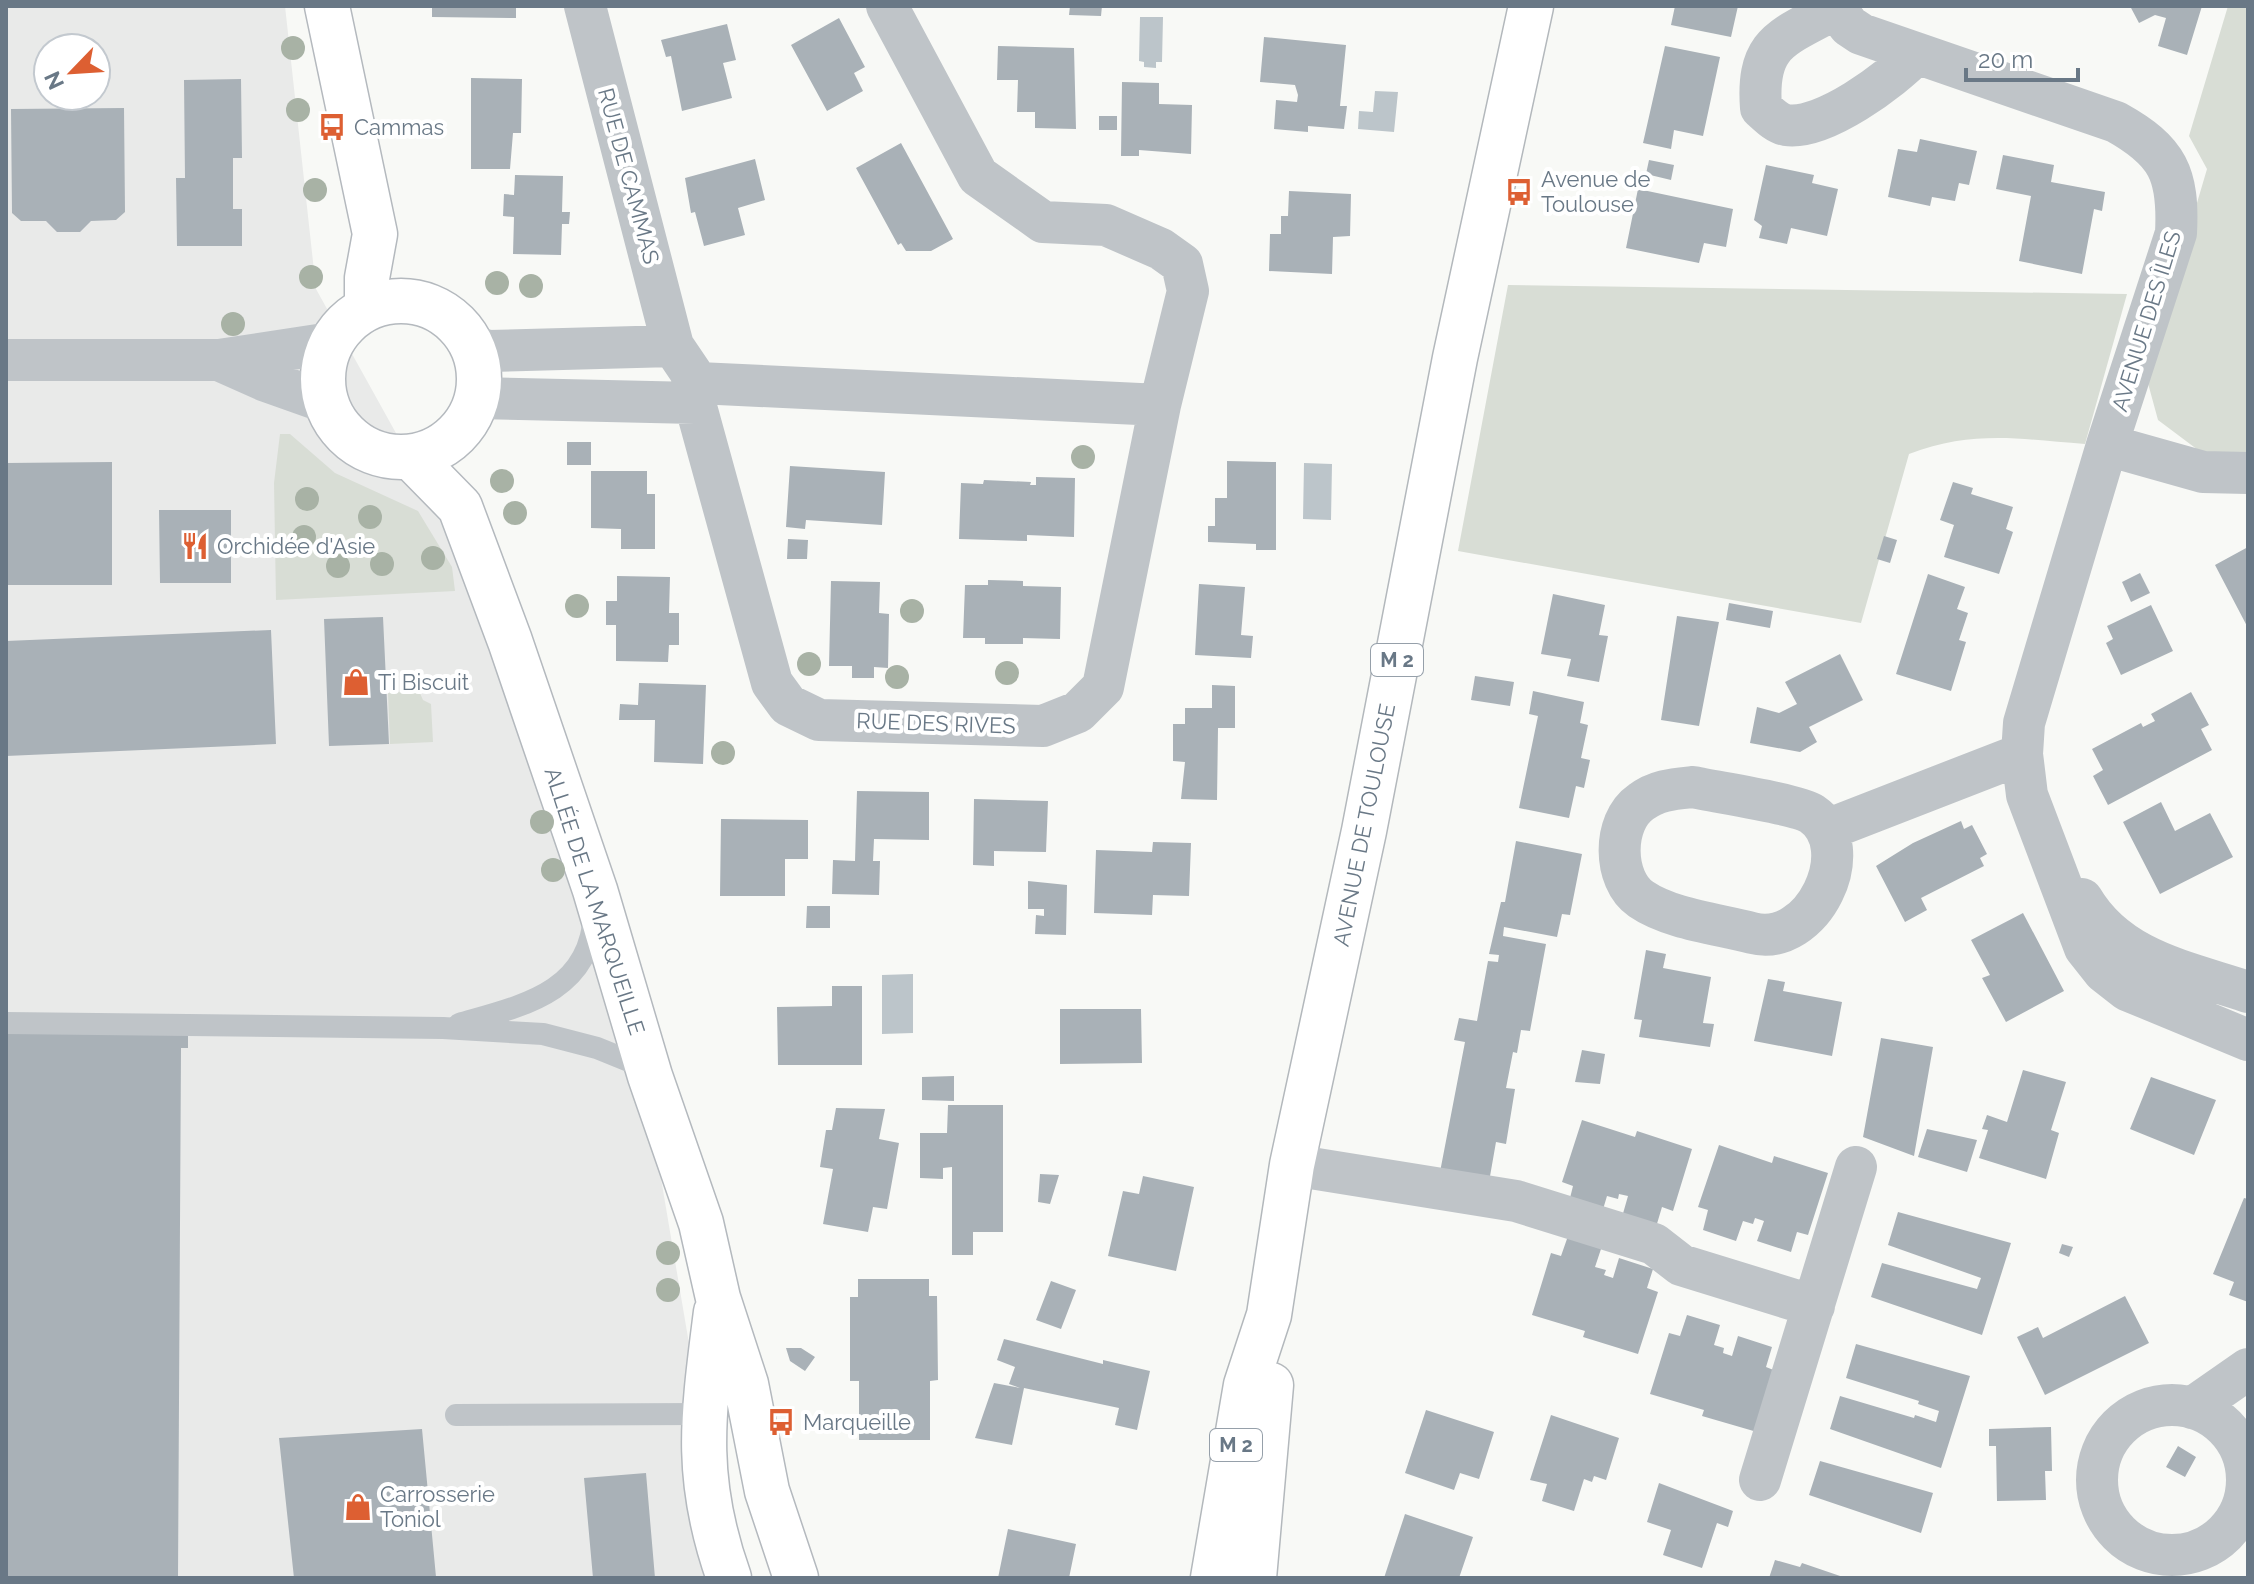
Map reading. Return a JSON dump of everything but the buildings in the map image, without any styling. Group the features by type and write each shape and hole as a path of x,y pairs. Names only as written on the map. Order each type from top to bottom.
{"street":[{"path":"327,6 375,234 367,278 367,306"},
{"name":"RUE DE CAMMAS","path":"585,6 673,346 696,393"},
{"path":"477,398 696,393 1160,405 1188,291 1182,264 1161,249 1106,225 1043,222 978,176 887,6"},
{"name":"AVENUE DE TOULOUSE","path":"1213,1578 1246,1385 1269,1315 1292,1165 1364,831 1455,358 1531,6"},
{"path":"1834,8 1777,42 1763,61 1759,82 1761,108 1772,118 1786,125 1818,120 1892,79 1916,54"},
{"name":"AVENUE DES ÎLES","path":"1834,8 1861,34 2116,122 2148,140 2168,165 2178,198 2176,233 2107,445 2024,723 2022,754 2027,795 2085,948 2104,972 2137,995 2248,1040"},
{"path":"375,234 423,304 457,325 472,347 479,372 477,398 470,418 453,437 429,454 412,458 382,454 361,445 340,426 328,403 324,374 331,343 345,323 367,306 393,301 423,304"},
{"path":"6,360 219,360 331,343"},
{"path":"472,347 489,351 673,346"},
{"path":"219,360 328,403"},
{"name":"RUE DES RIVES","path":"696,393 772,683 788,705 819,720 1043,726 1078,712 1103,687 1160,405"},
{"name":"ALLÉE DE LA MARQUEILLE","path":"453,437 459,456 460,507 595,890 650,1076 701,1223 718,1298 746,1384 767,1491 796,1578"},
{"path":"2107,445 2203,472 2248,473"},
{"name":"ALLÉE DE LA MARQUEILLE","path":"412,458 460,507"},
{"path":"1829,829 2022,754"},
{"path":"1693,787 1810,812 1829,829 1832,851 1825,890 1811,913 1792,929 1761,935 1671,911 1641,899 1626,883 1619,859 1624,827 1637,804 1663,790 1693,787"},
{"name":"AVENUE DES ÎLES","path":"2027,795 2084,902 2123,946 2158,962 2248,992"},
{"path":"1292,1165 1516,1201 1654,1244 1681,1265 1814,1306"},
{"path":"1760,1480 1856,1167"},
{"name":"ALLÉE DE LA MARQUEILLE","path":"718,1298 703,1414 703,1474 711,1528 729,1578"},
{"name":"AVENUE DE TOULOUSE","path":"1254,1578 1271,1382 1269,1315"},
{"path":"2192,1408 2248,1369"}],"lane":[{"path":"443,1028 535,1002 573,975 593,932 595,890"},
{"path":"6,1023 443,1028 543,1034 597,1048 634,1063 650,1076"},
{"path":"456,1415 703,1414"}],"shaded area":[{"path":"6,6 285,6 316,289 487,597 655,1143 726,1562 734,1578 6,1578"},
{"path":"2228,6 2248,6 2248,458 2206,456 2158,420 2146,376 2207,169 2189,136"},
{"path":"1140,17 1163,17 1162,62 1156,62 1156,68 1144,67 1144,62 1139,61"},
{"path":"1375,91 1398,92 1394,132 1358,129 1359,111 1373,112"},
{"path":"1508,285 2127,294 2085,444 1975,439 1932,446 1909,454 1861,623 1458,551"},
{"path":"280,434 290,434 335,473 418,511 452,567 455,591 276,600 274,483"},
{"path":"1304,463 1332,464 1331,520 1303,519"},
{"path":"419,691 423,700 431,704 433,742 390,744 388,693"},
{"path":"913,974 913,1033 882,1034 882,975"}],"place":[{"name":"Cammas","path":"332,127"},
{"name":"Avenue de Toulouse","path":"1519,192"},
{"name":"Orchidée d'Asie","path":"195,546"},
{"name":"Ti Biscuit","path":"356,682"},
{"name":"Marqueille","path":"781,1422"},
{"name":"Carrosserie Toniol","path":"358,1507"}]}
